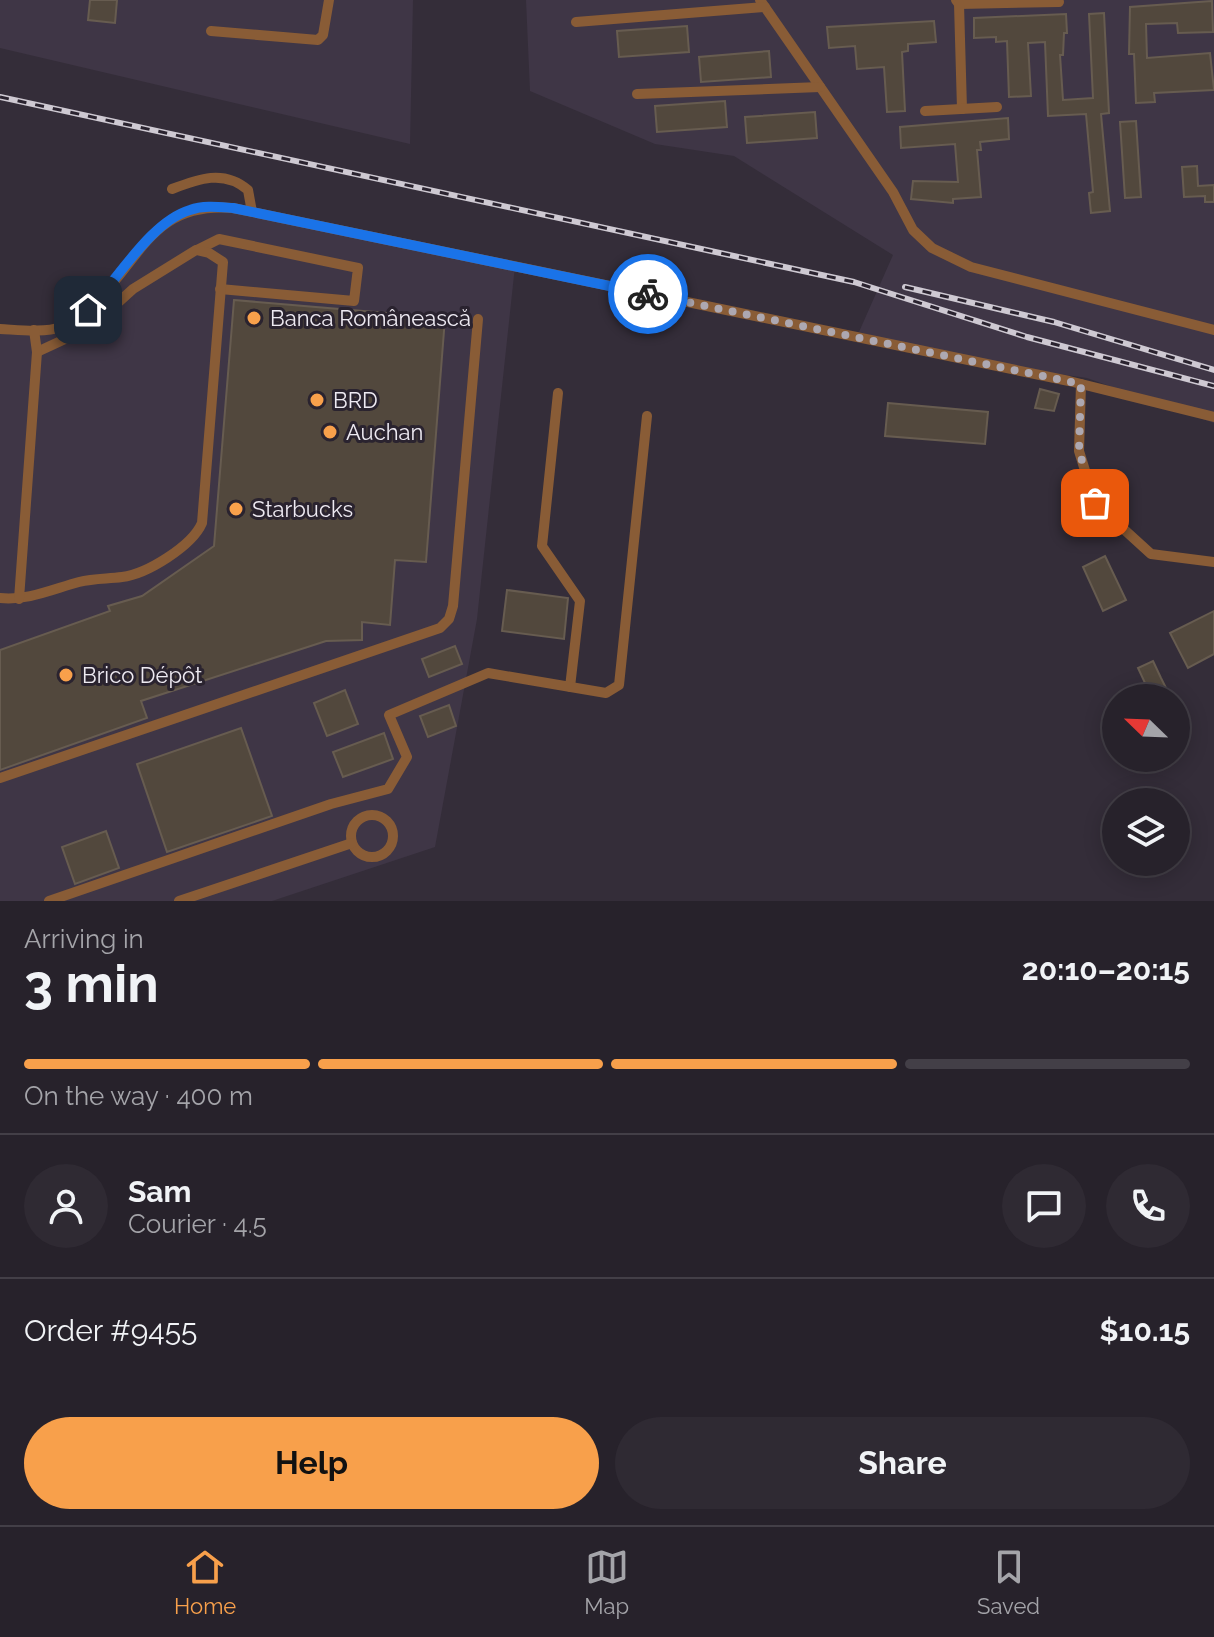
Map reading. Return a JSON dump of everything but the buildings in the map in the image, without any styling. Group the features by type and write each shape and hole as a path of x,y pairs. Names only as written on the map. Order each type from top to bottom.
{"street":[{"path":"211,31 318,40 323,35 329,0"},
{"path":"962,109 957,2 1059,2"},
{"path":"576,22 762,4 893,192 913,230 932,248 971,267 1214,330"},
{"path":"637,94 820,87"},
{"path":"925,111 997,107"},
{"path":"172,189 209,176 233,181 248,190 252,212"},
{"path":"0,329 62,327 88,310 171,219 189,210 208,206 252,212 1081,384 1214,417"},
{"path":"37,352 78,335 133,289 219,239 358,268 354,301 220,289"},
{"path":"0,598 19,599 99,577 125,577 168,557 197,535 202,523 220,289 228,241"},
{"path":"196,250 209,253 223,262"},
{"path":"0,778 440,628 449,619 453,606 478,319"},
{"path":"62,327 78,335"},
{"path":"19,599 37,352 34,330"},
{"path":"1081,384 1079,451 1095,503 1151,554 1214,562"},
{"path":"558,393 542,546 580,601 570,687"},
{"path":"49,901 331,804 388,789 407,757 389,715 488,673 606,693 619,685 647,416"},
{"path":"370,814 371,794"},
{"path":"378,815 390,825 393,840 384,853 369,857 362,855 352,843 352,827 363,816 378,815"},
{"path":"179,901 352,843"}],"shaded area":[{"path":"0,0 413,0 410,144 0,48"},
{"path":"526,0 1214,0 1214,423 1087,378 977,362 859,332 893,255 734,156 655,144 530,91"},
{"path":"208,206 515,266 477,619 435,847 272,901 0,901 0,329 62,327 108,290 157,231"}],"railway":[{"path":"0,97 854,282 1027,337 1214,386"},
{"path":"905,287 1054,322 1214,370"}],"way so far":[{"path":"648,294 1081,384 1079,451 1095,503"}],"place":[{"name":"Banca Românească","path":"254,318"},
{"name":"BRD","path":"317,400"},
{"name":"Auchan","path":"330,432"},
{"name":"Starbucks","path":"236,509"},
{"name":"Brico Dépôt","path":"66,675"}],"route":[{"path":"88,310 157,231 189,210 208,206 233,208 648,294"}]}
